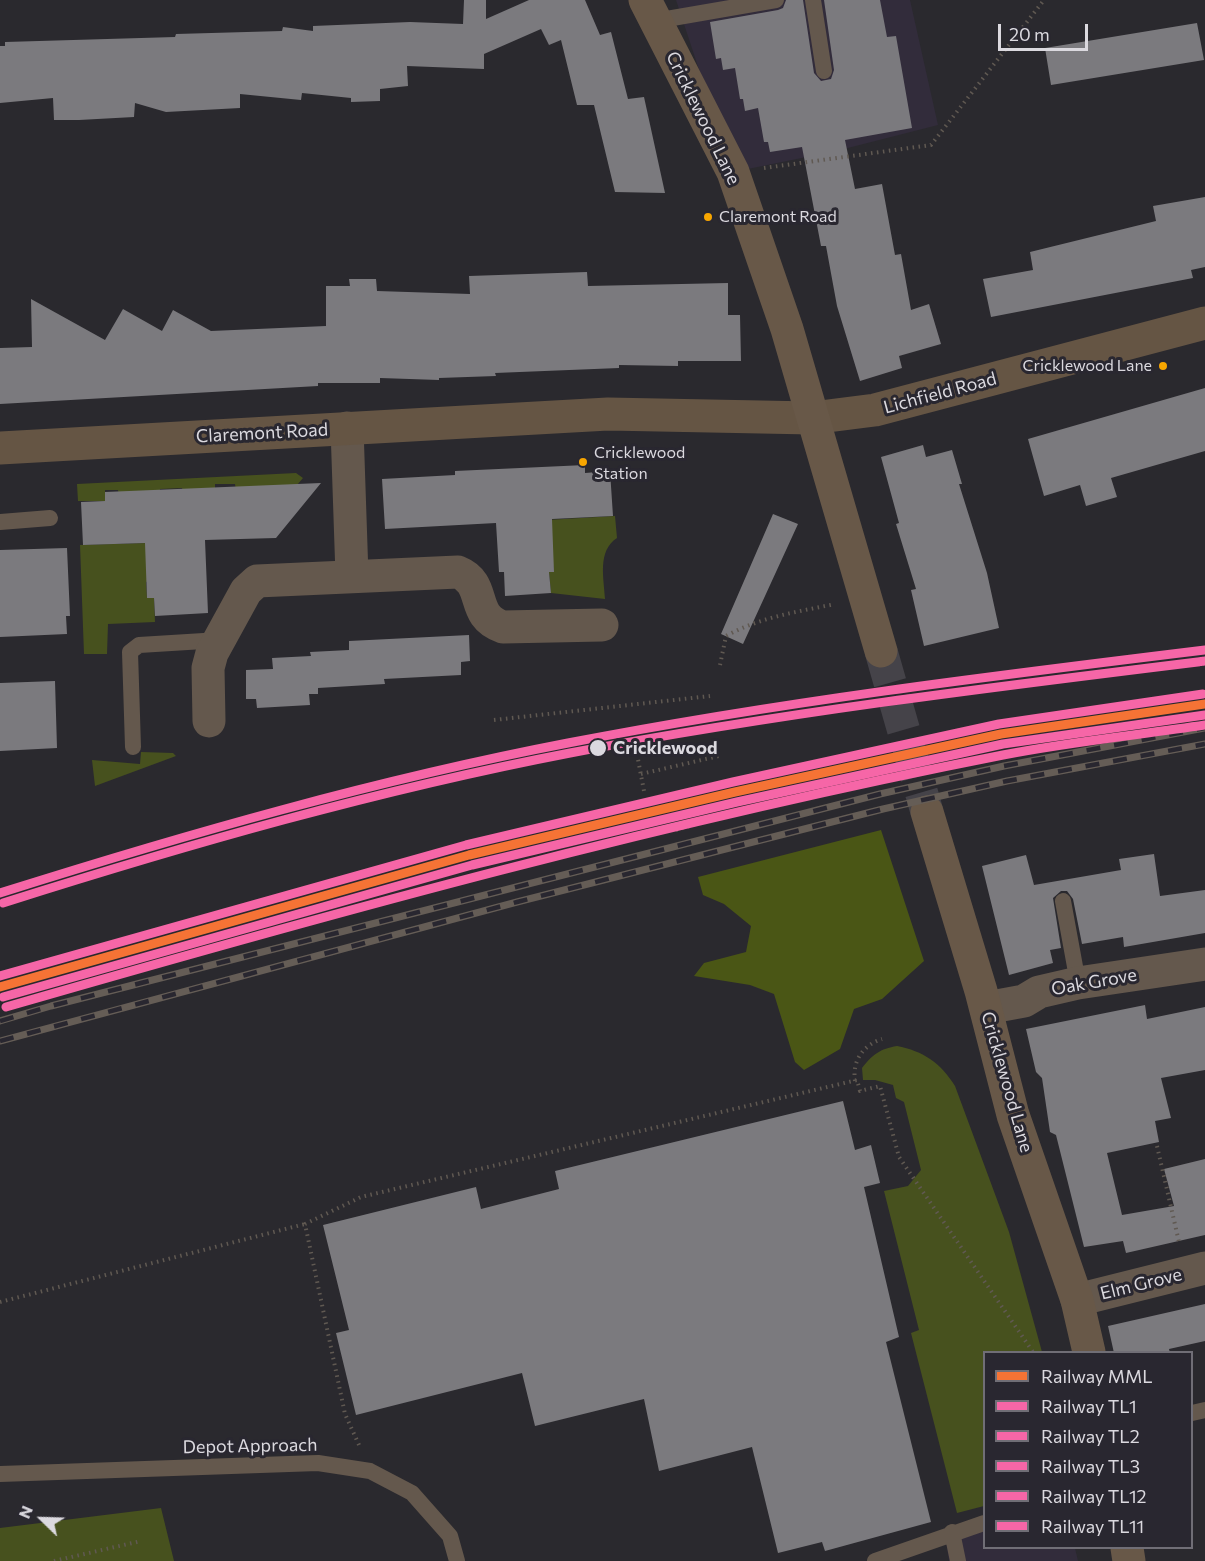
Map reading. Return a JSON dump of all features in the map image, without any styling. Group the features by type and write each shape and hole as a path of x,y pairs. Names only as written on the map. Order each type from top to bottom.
{"main road":[{"name":"Cricklewood Lane","path":"650,11 733,172 786,329 881,651"},
{"name":"Cricklewood Lane","path":"927,812 986,1008 1013,1115 1077,1300 1089,1351"}],"street":[{"name":"Lichfield Road","path":"812,418 875,410 1205,323"},
{"name":"Claremont Road","path":"0,448 608,414 812,418"},
{"path":"346,428 352,576"},
{"path":"209,721 208,668 246,591 257,581 458,572 474,583 483,615 491,624 503,627 602,625"},
{"name":"Oak Grove","path":"986,1008 1024,1001 1039,992 1078,983 1205,964"},
{"name":"Elm Grove","path":"1077,1300 1195,1270"}],"lane":[{"path":"650,11 776,0"},
{"path":"813,0 824,71"},
{"path":"0,522 50,518"},
{"path":"133,747 130,652 139,645 220,640"},
{"path":"1062,901 1078,983"},
{"name":"Depot Approach","path":"0,1473 318,1463 370,1471 412,1493 450,1536 457,1561"},
{"path":"875,1561 952,1532 983,1523"},
{"path":"952,1532 958,1561"}],"path":[{"path":"733,172 931,145 1044,0"},
{"path":"720,665 726,636 752,623 865,598"},
{"path":"494,720 710,696"},
{"path":"637,754 644,791"},
{"path":"641,774 719,756"},
{"path":"676,830 731,814"},
{"path":"882,1040 869,1045 861,1053 855,1066 855,1081 857,1080 860,1091 880,1086 899,1157 1032,1351"},
{"path":"0,1302 304,1224 361,1197 855,1081"},
{"path":"1157,1146 1195,1270"},
{"path":"304,1224 345,1414 370,1471"},
{"path":"54,1561 141,1541"}],"shaded area":[{"path":"676,0 910,0 938,125 836,151 733,172"},
{"path":"983,1530 983,1549 1075,1549 1078,1561 949,1561 946,1541"}],"green space":[{"path":"296,473 303,478 297,485 236,491 235,484 215,484 215,490 183,492 182,488 160,489 159,497 119,498 118,490 105,490 105,501 78,501 77,484"},
{"path":"615,516 617,538 611,543 604,557 605,599 551,593 549,572 554,572 547,520"},
{"path":"148,543 150,581 146,582 147,598 154,598 155,622 108,624 107,654 84,654 80,545"},
{"path":"141,752 173,753 176,756 95,786 92,760 140,764"},
{"path":"881,830 924,961 882,999 854,1009 840,1049 804,1070 795,1062 774,994 750,985 694,976 704,963 746,952 751,926 724,904 703,895 698,877"},
{"path":"897,1046 923,1055 944,1071 955,1086 1009,1232 1042,1351 983,1351 983,1506 957,1513 911,1333 919,1330 884,1191 908,1186 921,1170 904,1102 896,1098 893,1085 875,1080 863,1080 862,1068 877,1053"},
{"path":"161,1508 174,1561 0,1561 0,1528"}],"building":[{"path":"464,0 486,0 486,19 529,0 585,0 600,35 611,32 628,99 644,97 665,193 615,192 594,105 577,105 561,40 549,45 541,29 484,54 484,69 407,66 408,86 380,89 380,101 351,102 351,98 302,93 301,100 240,94 240,108 166,112 135,103 134,117 79,120 54,120 53,98 0,103 0,46 5,46 5,42 175,37 176,34 282,31 283,27 313,31 313,26 410,22 463,24"},
{"path":"786,0 803,0 814,73 821,81 831,79 834,70 824,0 880,0 887,37 896,36 912,128 845,140 855,189 882,184 895,255 901,254 911,310 929,304 941,344 899,356 902,368 860,381 837,306 826,246 821,246 802,147 770,152 768,142 764,142 758,108 745,111 743,99 740,99 735,68 723,70 721,58 716,59 710,22 778,10 783,8"},
{"path":"1197,23 1204,60 1051,85 1045,48"},
{"path":"1205,197 1205,267 1191,270 1193,278 991,317 983,279 1033,270 1030,252 1156,221 1153,206"},
{"path":"587,272 588,286 728,283 728,315 740,315 741,361 678,361 678,366 619,365 619,368 495,373 496,376 439,378 439,380 380,378 380,383 318,383 318,386 0,404 0,348 32,347 31,299 105,340 123,309 162,331 173,310 211,331 326,326 326,286 350,286 349,279 376,279 377,291 470,294 469,276"},
{"path":"1205,388 1205,451 1111,478 1117,497 1086,506 1080,485 1044,496 1028,439"},
{"path":"923,445 926,457 952,450 962,484 959,484 987,573 999,628 924,646 911,590 916,589 896,524 899,523 881,457"},
{"path":"585,465 585,473 610,471 613,516 552,519 554,572 549,572 551,593 505,596 504,572 499,572 496,523 385,529 382,479 455,475 455,471"},
{"path":"321,483 276,538 205,540 208,613 155,616 154,598 147,598 145,543 83,545 81,502 105,501 105,492"},
{"path":"773,514 798,524 743,644 721,634"},
{"path":"67,548 70,616 66,616 67,634 0,637 0,550"},
{"path":"469,635 470,661 461,662 461,675 384,679 385,684 318,688 318,694 309,694 310,705 257,708 256,699 246,699 246,670 273,669 272,658 311,656 310,652 349,650 349,641"},
{"path":"55,681 57,748 0,751 0,683"},
{"path":"1154,854 1160,896 1205,890 1205,933 1124,947 1123,937 1082,944 1073,899 1067,891 1061,891 1053,898 1061,948 1050,950 1053,963 1009,975 982,866 1026,855 1034,885 1121,870 1119,859"},
{"path":"1145,1005 1147,1019 1205,1007 1205,1070 1161,1078 1171,1118 1155,1121 1159,1142 1107,1153 1122,1215 1174,1206 1164,1169 1205,1159 1205,1235 1126,1253 1123,1241 1084,1247 1056,1135 1050,1132 1042,1078 1036,1072 1026,1029"},
{"path":"843,1101 855,1150 871,1145 880,1183 864,1187 899,1337 886,1342 931,1522 825,1551 822,1542 778,1553 752,1447 659,1471 644,1399 535,1426 522,1373 356,1415 336,1333 349,1330 323,1225 476,1187 481,1209 559,1189 555,1171"},
{"path":"1205,1304 1205,1341 1169,1349 1170,1351 1114,1351 1108,1326"}],"tunnel":[{"path":"881,651 927,812"}],"railway":[{"path":"0,1021 880,794 1004,766 1205,728"},
{"path":"0,1041 517,902 883,809 1007,781 1205,744"}],"rail line":[{"name":"TL12","path":"0,893 211,829 353,791 568,743 806,702 1205,650"},
{"name":"TL11","path":"3,903 214,839 355,801 570,753 807,713 1205,661"},
{"name":"TL2","path":"0,976 466,845 733,782 999,724 1203,694"},
{"name":"MML","path":"0,987 469,855 735,792 1001,734 1205,704"},
{"name":"TL1","path":"3,997 472,865 737,802 1003,744 1205,715"},
{"name":"TL3","path":"6,1007 377,903 751,809 1028,750 1205,725"}],"place":[{"name":"Claremont Road","path":"708,217"},
{"name":"Cricklewood Lane","path":"1163,366"},
{"name":"Cricklewood Station","path":"583,462"},
{"name":"Cricklewood","path":"598,748"}]}
